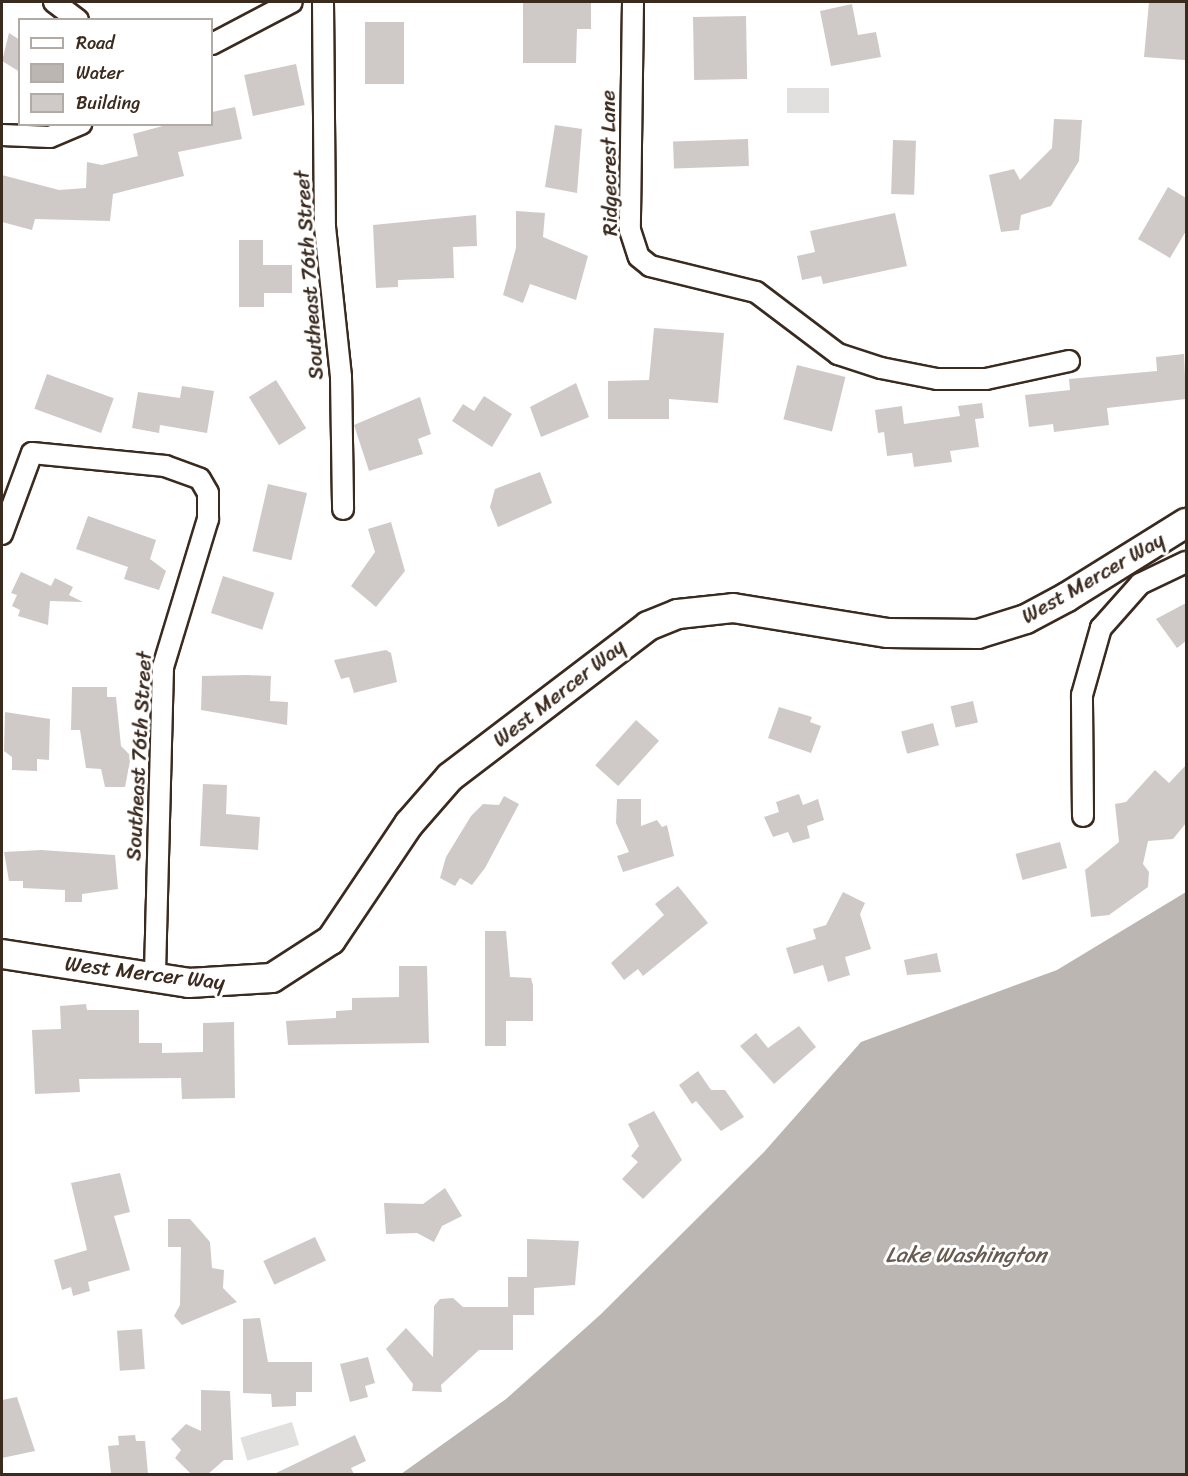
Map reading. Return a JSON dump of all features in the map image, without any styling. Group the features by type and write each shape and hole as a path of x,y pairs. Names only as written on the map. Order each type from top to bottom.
{"street":[{"path":"54,2 75,18"},
{"path":"213,43 292,2"},
{"name":"Southeast 76th Street","path":"323,2 325,227 341,376 343,509"},
{"name":"Ridgecrest Lane","path":"633,2 630,230 639,257 650,266 756,292 838,354 900,372 986,378 1069,361"},
{"path":"2,135 50,137 76,126"},
{"name":"Southeast 76th Street","path":"2,534 32,453 165,466 200,479 208,493 208,519 163,667 155,978"},
{"name":"West Mercer Way","path":"2,954 155,978 250,982 291,971 310,957 350,919 430,796 648,627 678,614 733,608 888,633 978,634 1026,619 1133,573 1186,523"},
{"path":"1083,816 1081,726 1088,664 1101,628 1133,573 1186,562"}],"shaded area":[{"path":"787,88 829,88 829,113 787,113"},
{"path":"292,1422 299,1445 247,1461 240,1438"}],"water":[{"name":"Lake Washington","path":"1186,892 1186,1474 401,1474 506,1399 600,1315 764,1152 861,1042 1057,970"}],"building":[{"path":"1149,2 1186,2 1185,60 1144,57"},
{"path":"523,3 591,3 591,29 577,29 576,63 523,63"},
{"path":"852,4 858,35 876,32 881,57 831,66 820,11"},
{"path":"746,16 747,79 694,80 693,17"},
{"path":"365,22 404,22 404,84 365,84"},
{"path":"9,33 18,39 18,71 2,61"},
{"path":"296,64 305,105 253,116 244,75"},
{"path":"235,107 242,139 178,152 184,176 113,194 110,221 35,219 32,230 2,222 2,175 59,190 86,188 87,162 102,165 138,156 133,134 163,126 213,126 213,112"},
{"path":"1054,119 1082,120 1079,161 1051,206 1021,215 1019,230 1001,232 989,175 1014,169 1020,180 1052,148"},
{"path":"555,125 582,129 577,193 545,187"},
{"path":"748,139 749,166 674,169 673,142"},
{"path":"893,140 916,141 914,195 891,194"},
{"path":"1168,187 1186,198 1186,231 1170,258 1138,239"},
{"path":"516,211 545,213 543,237 588,256 576,300 530,284 523,303 503,295 516,248"},
{"path":"895,213 907,266 823,284 821,276 802,280 797,256 815,252 810,231"},
{"path":"476,215 477,246 453,247 454,278 398,280 398,287 376,288 373,225"},
{"path":"239,240 263,240 263,265 292,265 292,293 264,293 264,307 239,307"},
{"path":"654,328 724,333 718,403 669,399 669,419 608,419 608,381 649,380"},
{"path":"1184,354 1186,399 1107,408 1109,425 1054,432 1053,424 1029,427 1025,395 1070,390 1069,379 1157,371 1156,357"},
{"path":"797,365 846,377 832,431 783,419"},
{"path":"47,374 114,398 101,433 34,409"},
{"path":"276,380 306,428 279,445 249,397"},
{"path":"576,383 589,417 541,437 530,407"},
{"path":"182,386 214,391 207,433 160,425 159,433 132,428 138,392 180,398"},
{"path":"484,396 512,414 492,447 452,421 463,404 474,411"},
{"path":"420,397 431,434 418,439 423,454 369,471 354,425"},
{"path":"982,403 984,418 975,419 979,447 950,451 952,462 914,467 912,453 887,456 884,432 878,433 875,410 902,406 904,424 960,416 958,406"},
{"path":"540,472 552,503 498,527 490,507 495,489"},
{"path":"268,484 307,493 291,560 252,551"},
{"path":"88,516 156,540 150,559 166,571 159,590 124,579 128,567 76,549"},
{"path":"391,522 405,571 376,607 351,586 375,552 368,529"},
{"path":"21,572 51,586 55,578 73,587 69,595 83,602 50,601 48,625 18,616 20,610 12,606 17,595 11,593"},
{"path":"223,576 274,593 262,630 211,613"},
{"path":"1186,603 1186,641 1177,648 1156,619"},
{"path":"386,650 391,653 397,682 354,693 349,677 341,679 334,660"},
{"path":"202,676 271,676 270,701 288,702 287,725 201,710"},
{"path":"72,687 107,687 107,697 116,697 121,746 131,756 125,787 105,787 101,769 86,768 80,730 71,730"},
{"path":"973,701 978,722 956,728 951,706"},
{"path":"779,707 812,717 810,722 821,726 811,753 768,738"},
{"path":"5,712 50,719 49,760 37,759 37,771 12,770 12,757 4,751"},
{"path":"636,720 659,741 618,786 595,765"},
{"path":"933,723 939,745 907,754 901,732"},
{"path":"1186,765 1186,823 1173,839 1148,841 1143,864 1149,872 1148,887 1109,915 1091,917 1085,870 1119,842 1115,804 1126,802 1155,770 1169,783"},
{"path":"203,784 227,785 226,814 260,817 258,850 200,846"},
{"path":"799,794 803,805 818,799 824,820 807,826 810,838 793,843 788,832 773,837 764,817 779,812 776,802"},
{"path":"504,796 519,804 485,868 472,885 460,878 455,886 440,878 446,857 471,816 483,804 499,805"},
{"path":"617,799 641,799 641,826 657,820 662,827 667,825 674,856 623,872 617,856 629,852 616,823"},
{"path":"1060,842 1067,868 1023,880 1016,854"},
{"path":"41,850 115,855 118,889 82,894 82,902 65,902 65,890 23,888 23,881 9,881 4,852"},
{"path":"678,886 708,923 643,976 638,969 624,980 611,963 664,915 655,904"},
{"path":"843,892 865,903 860,914 871,949 845,957 850,975 828,982 823,965 794,974 786,948 816,939 813,929 826,925"},
{"path":"485,931 506,931 510,977 531,978 533,985 533,1021 506,1021 506,1046 485,1046"},
{"path":"937,953 941,972 907,975 904,960"},
{"path":"399,966 427,966 429,1043 288,1045 286,1021 336,1018 336,1011 352,1010 352,998 399,997"},
{"path":"86,1004 87,1010 139,1010 139,1043 162,1043 162,1053 203,1052 203,1023 234,1022 235,1098 182,1099 181,1078 79,1079 80,1092 35,1094 32,1030 61,1029 60,1006"},
{"path":"799,1026 816,1047 774,1084 740,1046 756,1033 768,1048"},
{"path":"698,1071 711,1090 725,1090 744,1117 721,1131 696,1101 692,1104 679,1085"},
{"path":"654,1111 682,1160 643,1199 622,1179 638,1162 631,1156 639,1146 628,1124"},
{"path":"120,1173 130,1212 114,1216 130,1270 88,1282 90,1291 73,1296 71,1287 62,1290 54,1260 87,1250 71,1183"},
{"path":"445,1188 462,1216 442,1226 434,1242 417,1233 386,1234 384,1203 423,1204"},
{"path":"168,1219 190,1219 210,1242 212,1268 224,1270 223,1288 237,1302 182,1325 174,1316 180,1305 181,1247 168,1247"},
{"path":"315,1237 326,1261 274,1285 263,1261"},
{"path":"527,1239 579,1241 575,1285 534,1288 534,1315 513,1315 513,1350 479,1350 441,1385 442,1392 412,1391 413,1384 386,1349 406,1328 433,1357 434,1306 440,1299 453,1298 463,1307 508,1307 508,1277 527,1277"},
{"path":"260,1318 268,1362 312,1362 312,1392 296,1392 296,1406 272,1407 271,1394 243,1393 243,1319"},
{"path":"142,1329 145,1369 120,1371 117,1331"},
{"path":"368,1357 375,1383 365,1386 368,1397 350,1402 340,1364"},
{"path":"201,1390 230,1391 233,1460 224,1460 208,1474 191,1474 175,1458 181,1450 171,1439 186,1424 201,1431"},
{"path":"17,1397 35,1451 2,1458 2,1400"},
{"path":"135,1435 136,1441 145,1441 148,1474 111,1474 108,1446 119,1445 118,1436"},
{"path":"355,1435 366,1461 351,1468 354,1474 274,1474"}]}
